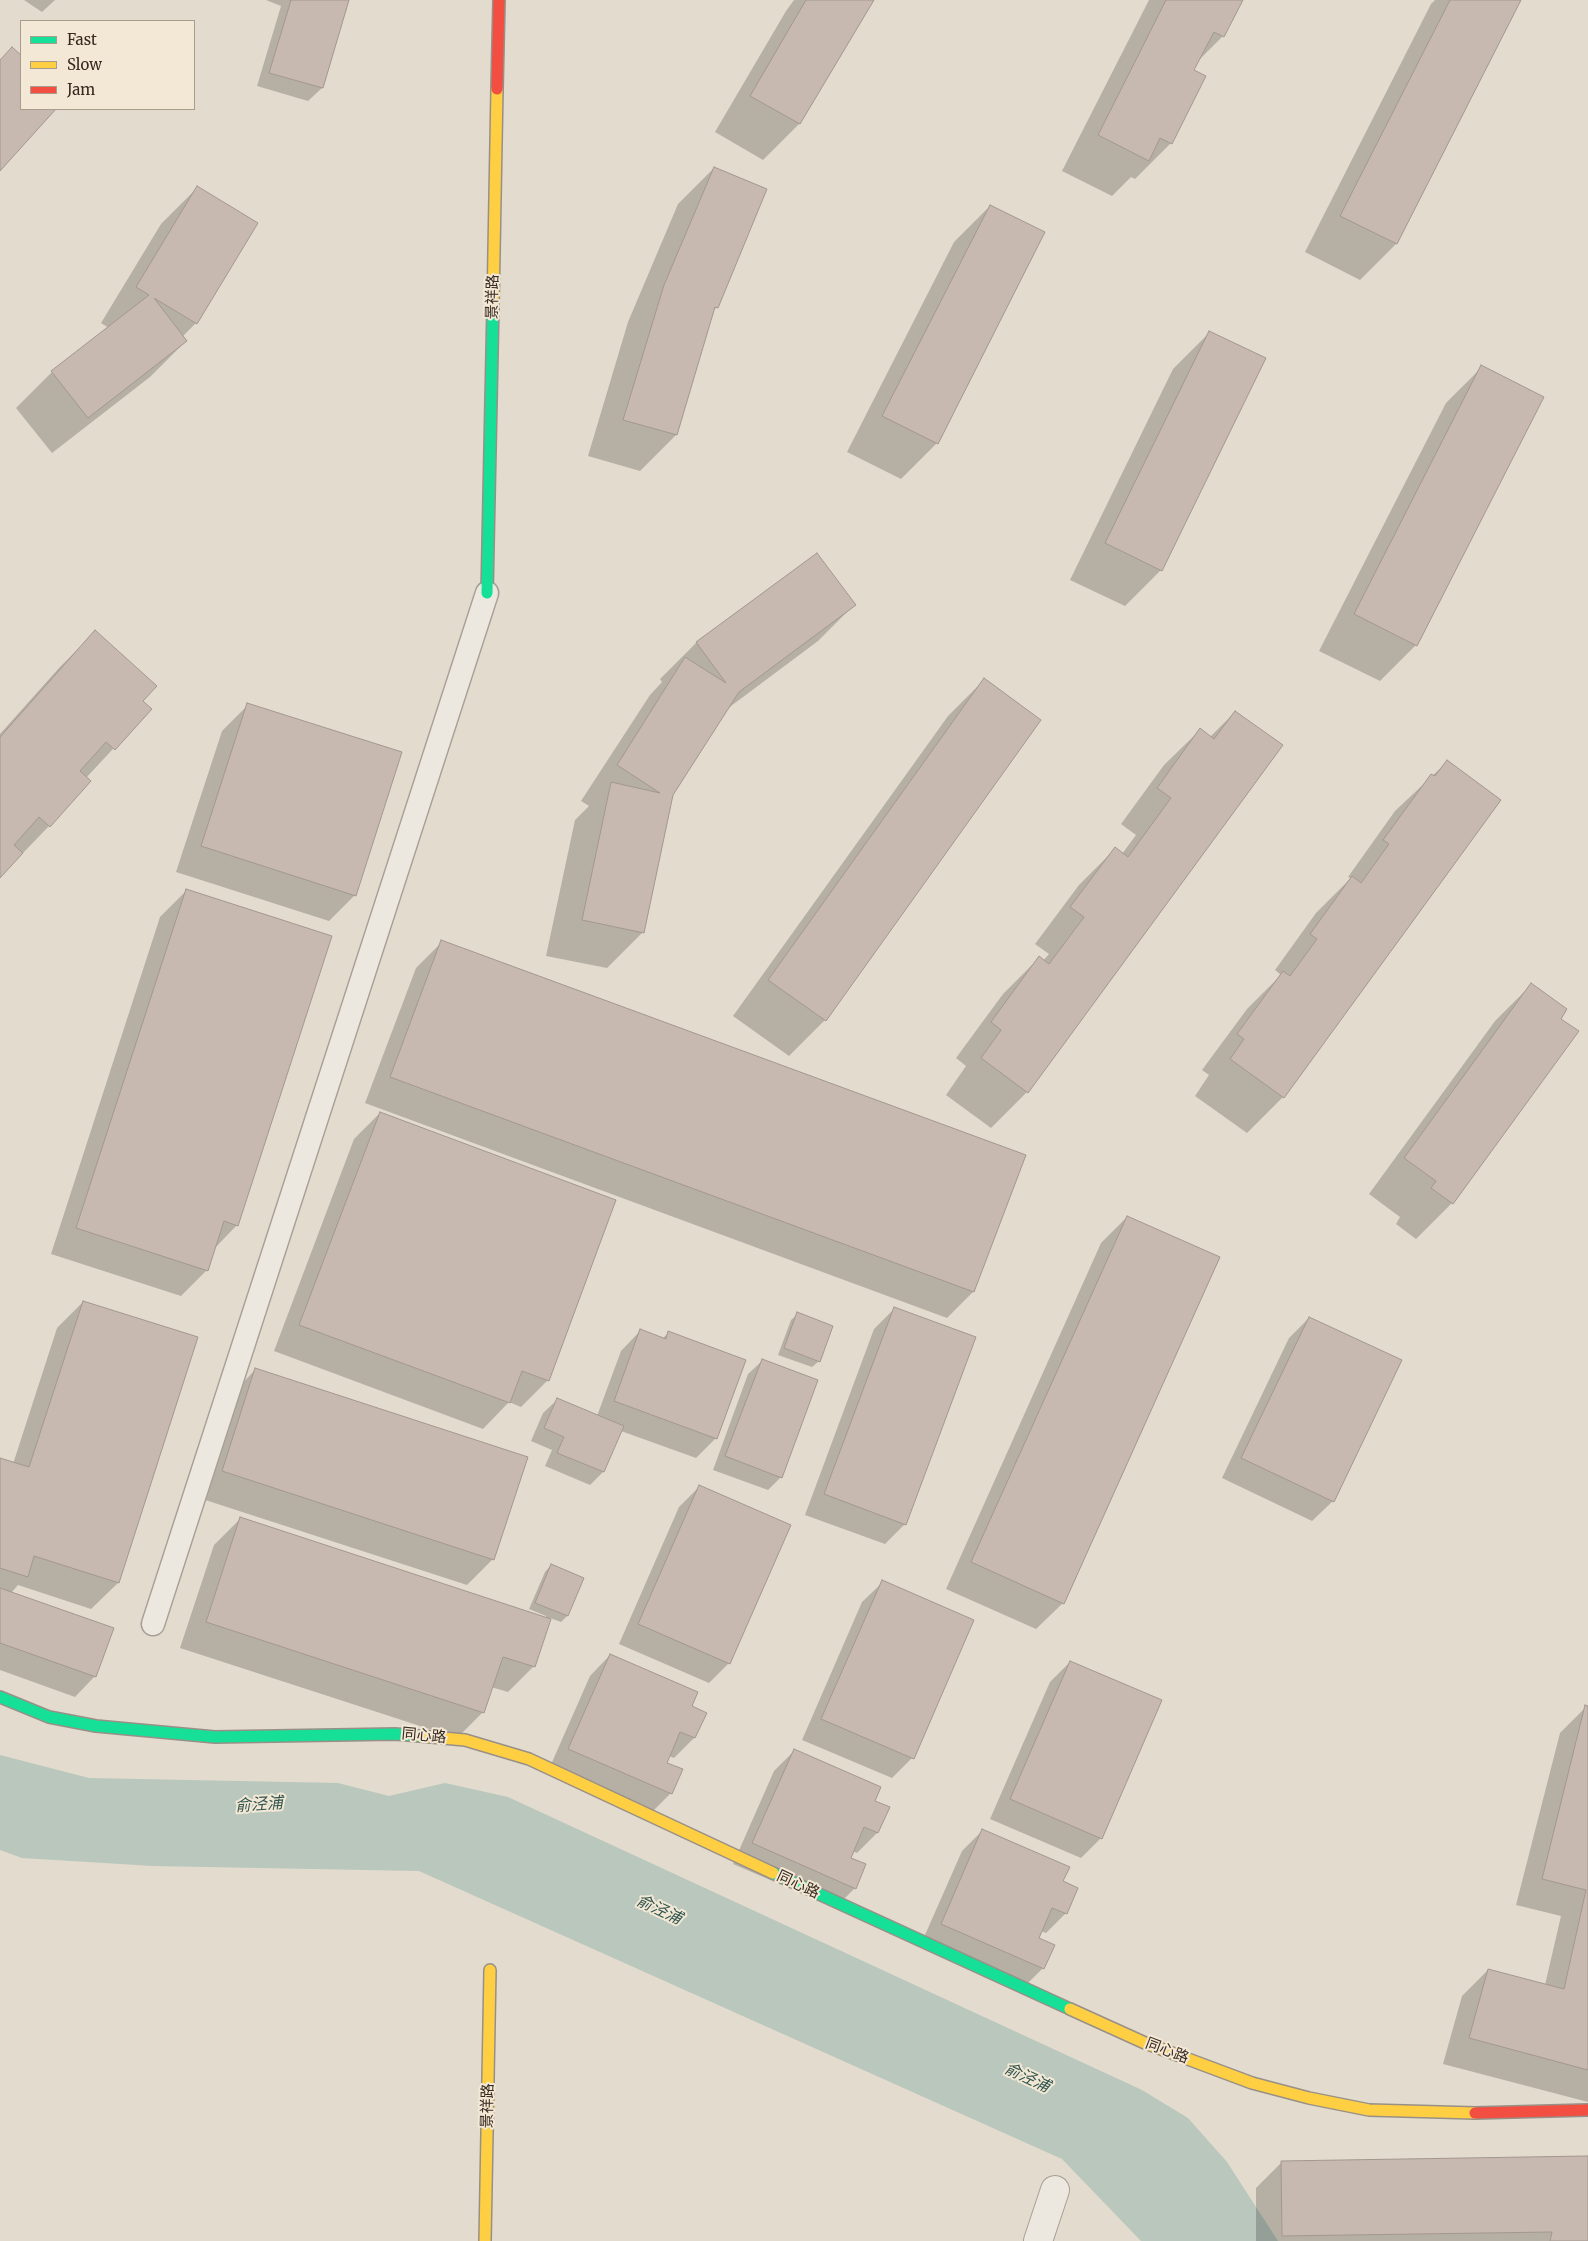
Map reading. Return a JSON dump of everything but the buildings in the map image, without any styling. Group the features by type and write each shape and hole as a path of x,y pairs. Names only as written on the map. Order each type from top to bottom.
{"street":[{"name":"景祥路","path":"487,593 499,0"},
{"name":"同心路","path":"0,1696 49,1717 116,1728 215,1737 396,1734 465,1740 529,1759 907,1936 1145,2043 1252,2083 1309,2098 1369,2110 1458,2114 1588,2110"},
{"name":"景祥路","path":"485,2241 490,1970"},
{"path":"1038,2241 1055,2190"}],"lane":[{"path":"154,1624 487,593"}],"water":[{"name":"俞泾浦","path":"0,1755 89,1778 338,1783 389,1796 445,1783 508,1797 1142,2090 1188,2118 1227,2162 1278,2241 1141,2241 1062,2159 419,1871 153,1866 22,1858 0,1850"}],"traffic: fast":[{"path":"487,593 493,305"},
{"path":"0,1697 49,1717 96,1726 215,1737 395,1734 420,1736"},
{"path":"773,1873 1070,2009"}],"traffic: slow":[{"path":"493,305 497,89"},
{"path":"420,1736 465,1740 529,1759 773,1873"},
{"path":"485,2241 490,1970"},
{"path":"1070,2009 1145,2043 1252,2083 1309,2098 1369,2110 1475,2113"}],"traffic: jam":[{"path":"497,89 499,0"},
{"path":"1475,2113 1588,2110"}]}
